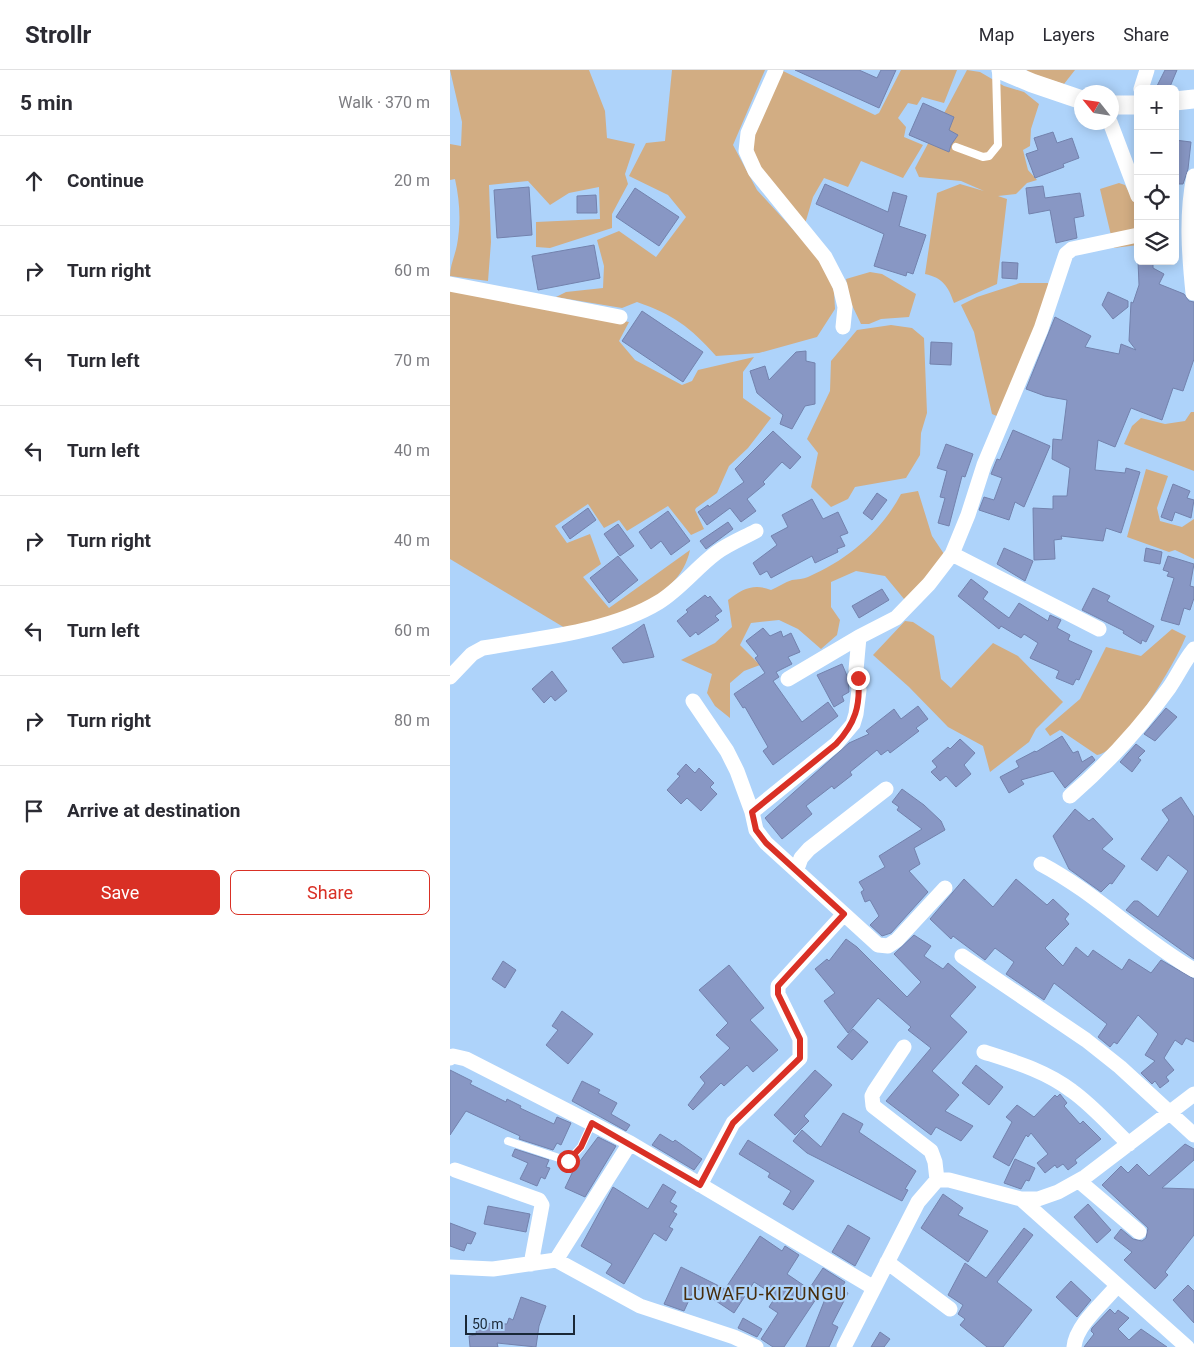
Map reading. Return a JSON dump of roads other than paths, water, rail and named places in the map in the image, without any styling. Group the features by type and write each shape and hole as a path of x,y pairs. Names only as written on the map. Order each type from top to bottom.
{"street":[{"path":"776,70 748,133 746,151 755,171 825,257 840,286 845,307 843,327"},
{"path":"1001,70 1074,97"},
{"path":"1143,85 1148,70"},
{"path":"1179,101 1194,99"},
{"path":"1119,104 1134,101"},
{"path":"1113,130 1134,185"},
{"path":"1193,293 1189,244 1190,198 1194,176"},
{"path":"788,680 896,618 929,584 952,554 968,515 984,465 1041,329 1066,254 1072,249 1134,236"},
{"path":"450,284 620,317"},
{"path":"450,677 472,654 483,648 574,631 623,619 642,611 675,590 717,552 756,531"},
{"path":"952,554 1099,630"},
{"path":"752,812 836,744 853,724 859,690 856,670 859,638"},
{"path":"1070,796 1110,758 1142,722 1170,687 1194,649"},
{"path":"693,701 728,751 752,812 756,830 766,843 797,869 878,945 888,946 897,940 945,888"},
{"path":"797,869 801,858 809,849 886,789"},
{"path":"1041,864 1078,886 1154,945 1194,970"},
{"path":"700,1185 733,1123 800,1058 800,1039 778,994 778,986 844,914"},
{"path":"962,956 1086,1040 1120,1067 1194,1136"},
{"path":"904,1047 874,1092 872,1096 874,1106 877,1111 931,1151 937,1180"},
{"path":"984,1052 1022,1064 1071,1089 1129,1144"},
{"path":"450,1058 453,1056 466,1059 630,1143 874,1288"},
{"path":"844,1347 922,1196 937,1180 949,1180 1021,1199 1038,1198 1058,1192 1079,1181 1194,1094"},
{"path":"556,1260 630,1143"},
{"path":"455,1170 539,1200 542,1205 530,1264"},
{"path":"1079,1181 1139,1232"},
{"path":"1021,1199 1187,1347"},
{"path":"450,1267 487,1269 556,1260 640,1306 734,1337 756,1347"},
{"path":"887,1262 950,1309"},
{"path":"1074,1347 1081,1329 1117,1286"}],"lane":[{"path":"956,147 983,157 989,156 998,145 996,70"},
{"path":"508,1141 568,1161 581,1147 592,1123"}],"district":[{"name":"LUWAFU-KIZUNGU","path":"765,1293"}]}
